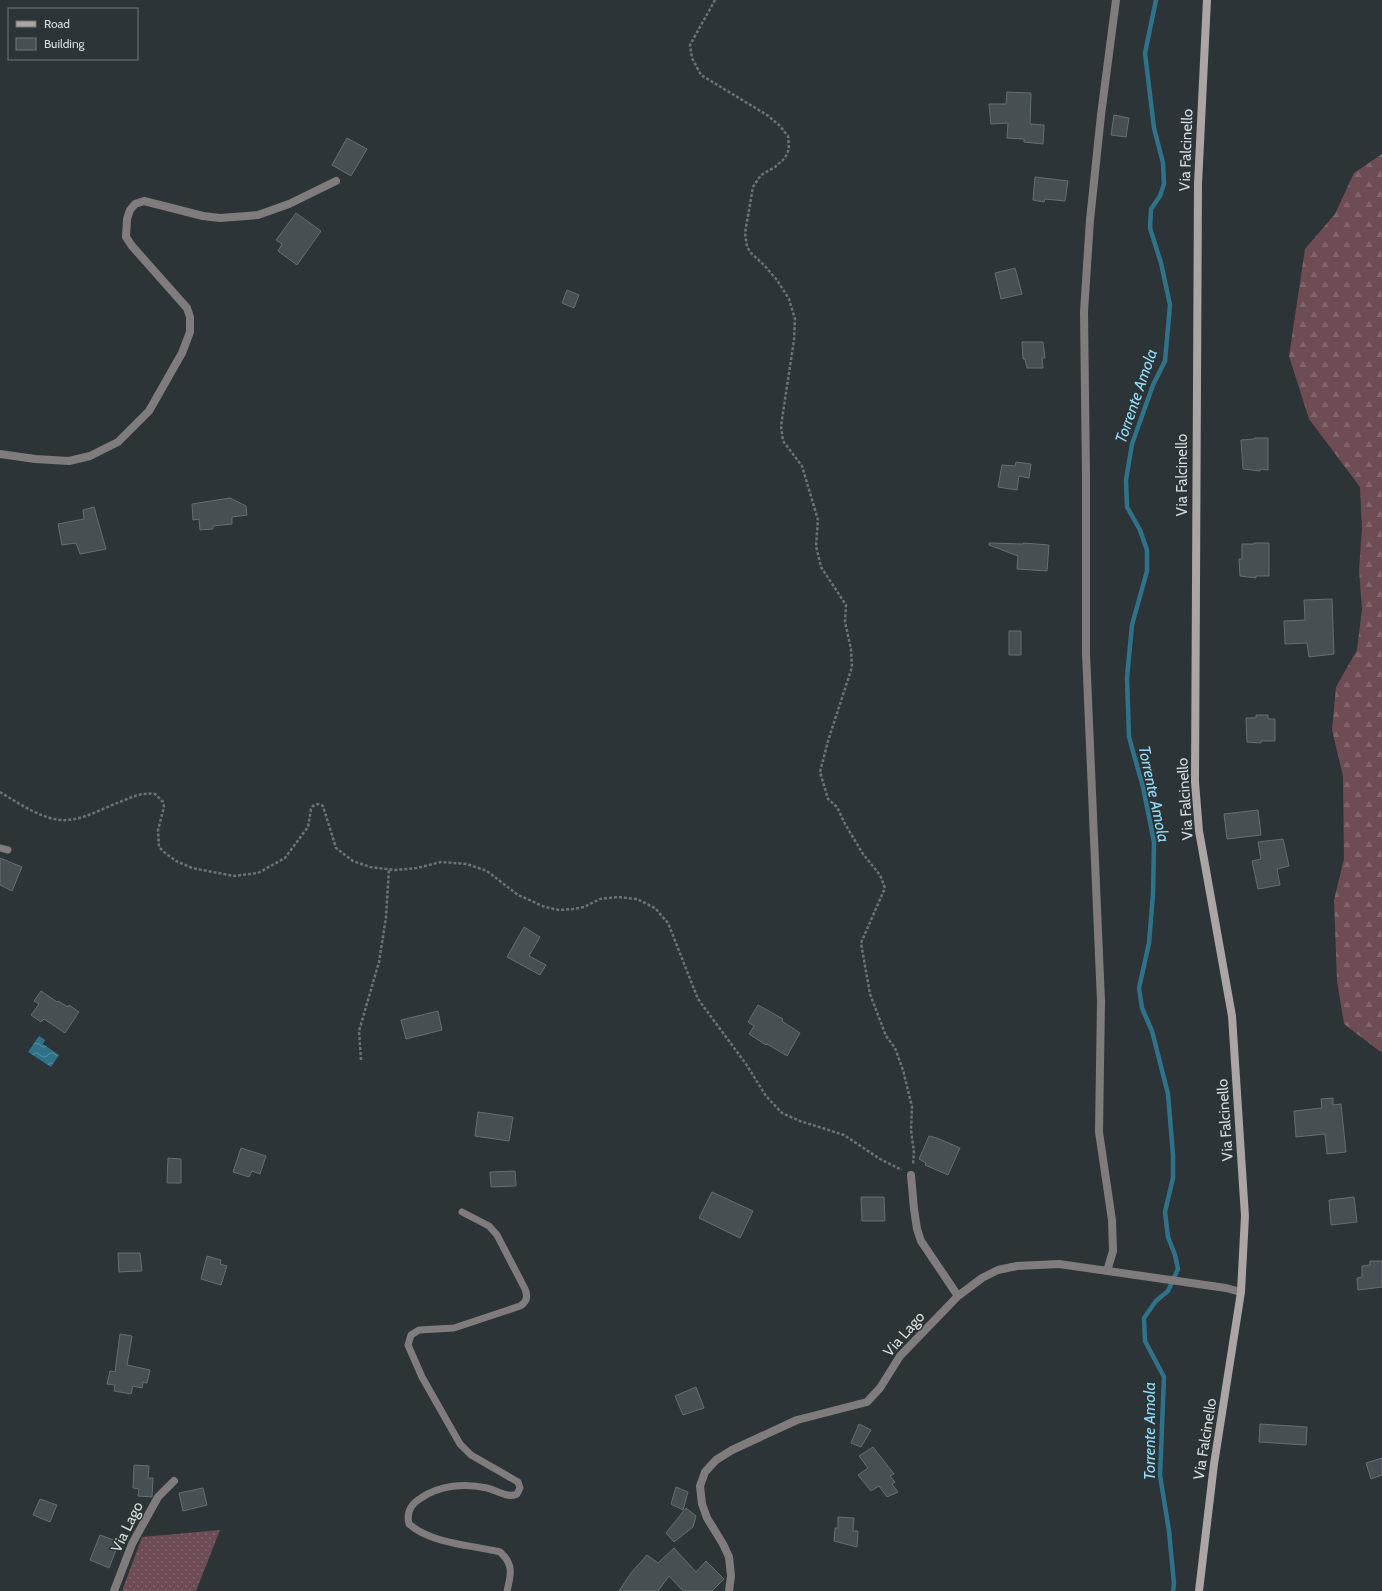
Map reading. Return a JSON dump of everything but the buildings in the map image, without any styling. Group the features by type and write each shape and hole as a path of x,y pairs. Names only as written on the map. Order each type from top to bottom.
{"street":[{"path":"1107,1271 1112,1251 1112,1220 1099,1132 1101,1001 1086,653 1084,312 1090,220 1101,115 1116,0"},
{"name":"Via Falcinello","path":"1199,1591 1214,1464 1241,1292 1245,1216 1232,1016 1199,831 1195,782 1198,184 1207,0"},
{"path":"0,454 35,459 69,461 90,456 118,442 149,411 182,353 190,332 190,318 187,308 132,246 126,237 127,219 130,210 135,204 144,201 203,216 220,218 258,215 289,204 336,181"},
{"path":"911,1175 917,1229 922,1241 958,1296"},
{"name":"Via Lago","path":"729,1591 731,1576 729,1557 724,1544 708,1518 702,1504 700,1486 705,1472 716,1460 732,1450 798,1420 867,1402 880,1388 900,1356 958,1296 982,1278 998,1270 1017,1266 1059,1264 1226,1288 1241,1292"},
{"name":"Via Lago","path":"114,1591 132,1544 158,1497 174,1482"}],"lane":[{"path":"0,848 8,850"},
{"path":"462,1212 489,1226 497,1235 525,1289 527,1299 520,1306 454,1328 419,1330 411,1335 408,1345 422,1377 460,1444 471,1455 518,1482 520,1488 517,1494 511,1496 487,1488 461,1486 446,1487 431,1491 414,1502 409,1510 408,1517 409,1524 423,1532 457,1545 500,1552 506,1557 510,1564 511,1571 508,1591"}],"path":[{"path":"0,792 44,816 67,820 94,812 140,794 155,794 163,802 164,808 158,834 159,847 176,861 192,868 234,876 258,873 285,858 308,827 310,809 318,804 323,806 336,848 353,861 370,867 389,869 417,868 441,862 468,864 487,871 518,895 545,907 559,910 584,907 600,899 618,897 637,899 655,908 668,923 698,1000 746,1064 766,1096 782,1113 800,1121 844,1135 880,1158 911,1175 914,1153 910,1130 912,1107 903,1070 895,1048 886,1036 870,994 861,943 885,888 880,875 863,854 844,824 837,807 828,799 820,772 828,741 852,667 852,649 845,622 846,605 822,567 816,546 818,520 802,466 783,442 781,426 794,340 795,319 789,299 777,280 751,253 747,246 745,234 753,187 761,175 775,167 785,158 789,149 788,136 779,125 767,115 701,75 692,58 690,45 715,0"},
{"path":"361,1060 359,1032 379,962 386,917 389,869"}],"green space":[{"path":"1382,154 1382,1052 1344,1024 1337,981 1334,900 1344,859 1343,776 1332,730 1336,687 1357,650 1362,609 1359,570 1362,528 1360,487 1309,419 1289,356 1305,249 1335,214 1354,173"},
{"path":"220,1530 196,1591 122,1591 142,1537"}],"water":[{"path":"39,1036 45,1040 43,1044 59,1055 51,1067 28,1052"}],"waterway":[{"name":"Torrente Amola","path":"1156,0 1145,53 1154,128 1163,163 1164,184 1160,196 1151,209 1150,228 1161,263 1170,305 1165,361 1153,385 1132,444 1126,480 1127,507 1140,530 1147,550 1147,571 1132,625 1127,678 1129,737 1143,787 1154,842 1153,894 1149,943 1139,988 1142,1008 1152,1031 1168,1094 1173,1155 1173,1178 1165,1212 1168,1237 1175,1255 1178,1269 1168,1291 1156,1301 1144,1318 1145,1341 1164,1377 1160,1475 1169,1531 1174,1584 1173,1591"}]}
